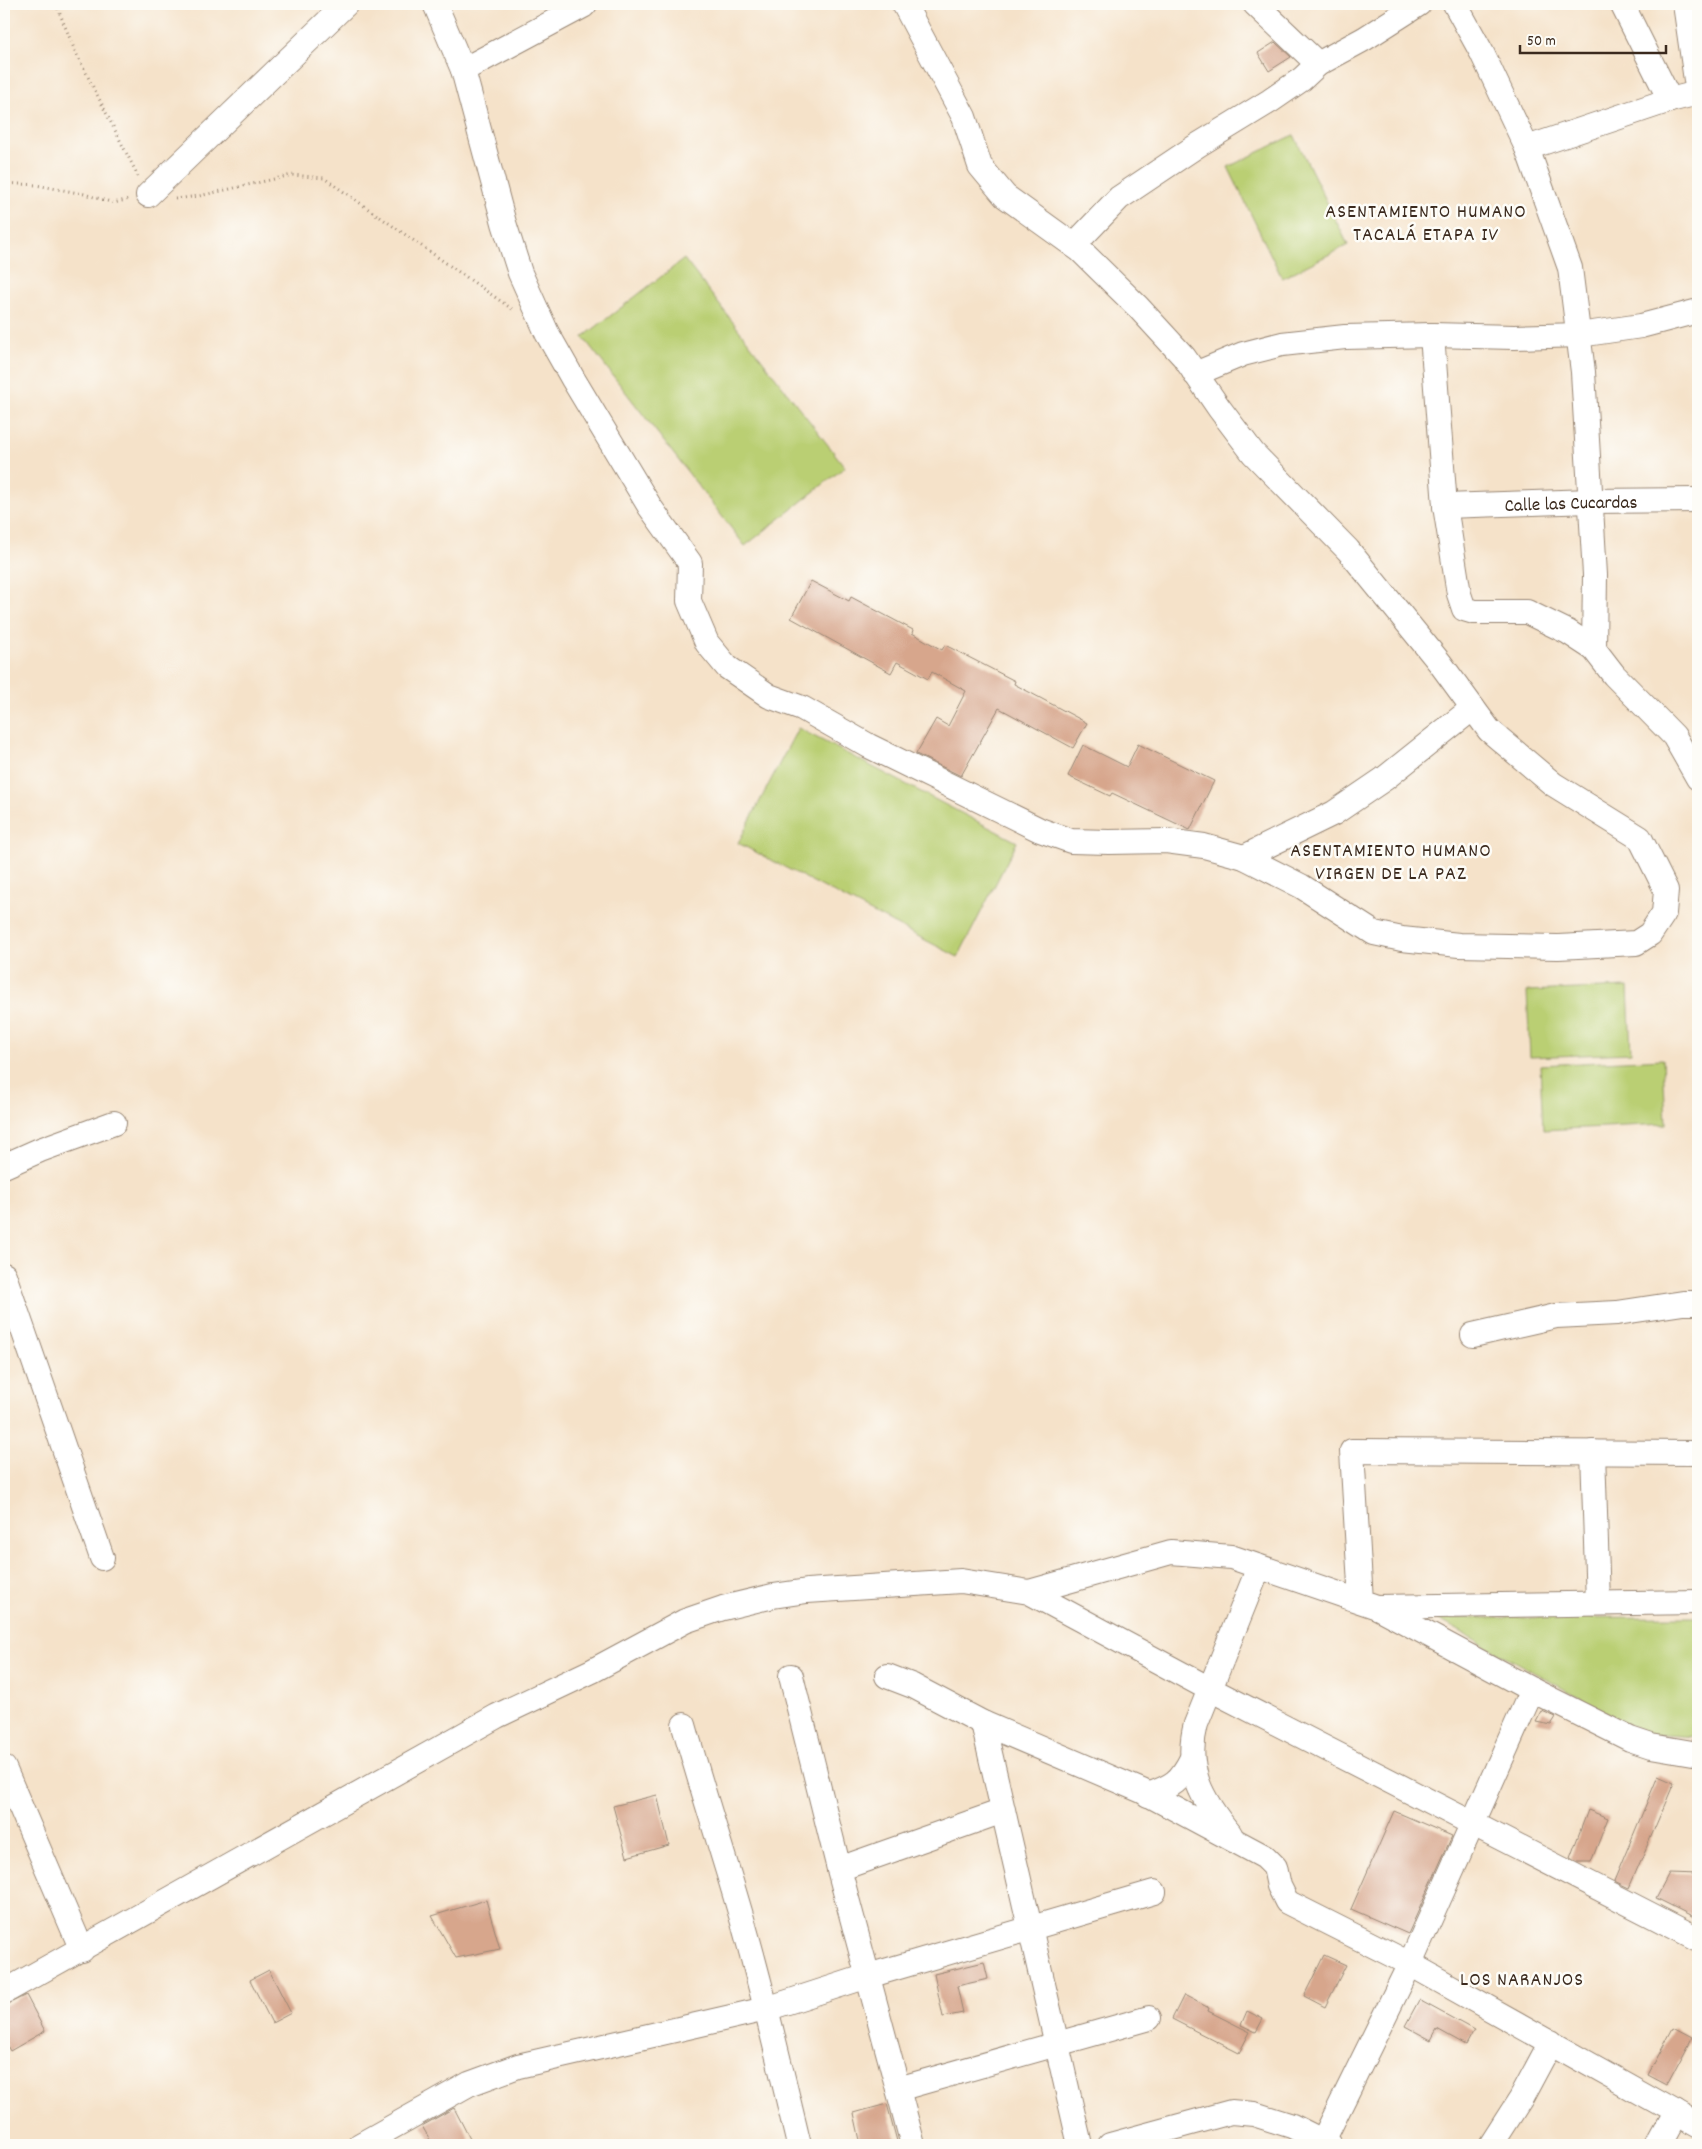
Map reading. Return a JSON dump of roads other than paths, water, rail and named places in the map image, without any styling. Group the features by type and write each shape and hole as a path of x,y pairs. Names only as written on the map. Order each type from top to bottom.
{"street":[{"path":"148,195 346,4"},
{"path":"434,4 463,70 504,223 520,274 548,333 573,379 650,507 690,563 689,601 707,643 728,667 769,696 802,708 869,746 1040,830 1071,840 1109,842 1166,841 1204,846 1244,857 1302,886 1374,933 1402,940 1460,945 1558,947 1636,944 1650,934 1664,913 1666,890 1640,838 1553,784 1489,730 1440,663 1348,550 1253,453 1184,357 1138,307 1074,245 1005,196 980,166 964,117 904,4"},
{"path":"463,70 585,4"},
{"path":"1255,4 1318,64"},
{"path":"1074,245 1119,198 1198,145 1270,101 1302,79 1318,64 1364,39 1419,4"},
{"path":"1455,4 1482,53 1527,148 1570,268 1583,372 1595,575 1594,649"},
{"path":"1622,4 1670,100"},
{"path":"1527,148 1670,100 1698,93 1685,4"},
{"path":"1195,374 1243,354 1282,344 1345,338 1432,335 1514,337 1579,335 1642,326 1698,311"},
{"path":"1432,335 1445,506 1459,594 1464,609 1474,612 1527,612 1568,632 1594,649 1614,675 1674,736 1698,778"},
{"name":"Calle las Cucardas","path":"1445,506 1591,501 1698,500"},
{"path":"1244,857 1334,812 1384,779 1473,708"},
{"path":"4,1166 40,1150 114,1123"},
{"path":"4,1275 102,1558"},
{"path":"1473,1335 1556,1316 1617,1313 1683,1303 1698,1304"},
{"path":"1369,1604 1352,1451 1698,1453"},
{"path":"1593,1452 1598,1603"},
{"path":"1029,1592 1171,1552 1231,1557 1369,1604 1532,1690 1630,1739 1652,1746 1698,1754"},
{"path":"1236,1841 1212,1812 1197,1784 1191,1742 1196,1724 1259,1567"},
{"path":"4,1992 497,1716 592,1671 685,1621 723,1608 773,1596 807,1591 962,1581 1029,1592 1210,1689 1698,1939"},
{"path":"1369,1604 1698,1602"},
{"path":"791,1676 839,1868 914,2145"},
{"path":"887,1676 913,1686 983,1723 1148,1794 1236,1841 1265,1857 1275,1867 1279,1886 1287,1902 1410,1964 1551,2042 1690,2115 1657,2145"},
{"path":"1110,2145 1231,2112 1254,2114 1292,2126 1324,2144 1410,1964 1532,1690"},
{"path":"983,1723 1080,2145"},
{"path":"684,1724 766,2009 799,2145"},
{"path":"1148,1794 1169,1787 1178,1781 1192,1758"},
{"path":"4,1768 82,1950"},
{"path":"839,1868 1003,1812"},
{"path":"360,2145 469,2084 518,2066 766,2009 868,1976 1154,1892"},
{"path":"898,2089 1149,2018"},
{"path":"1491,2145 1521,2098 1551,2042"}],"district":[{"name":"ASENTAMIENTO HUMANO TACALÁ ETAPA IV","path":"1426,222"},
{"name":"ASENTAMIENTO HUMANO VIRGEN DE LA PAZ","path":"1391,860"},
{"name":"LOS NARANJOS","path":"1522,1978"}]}
